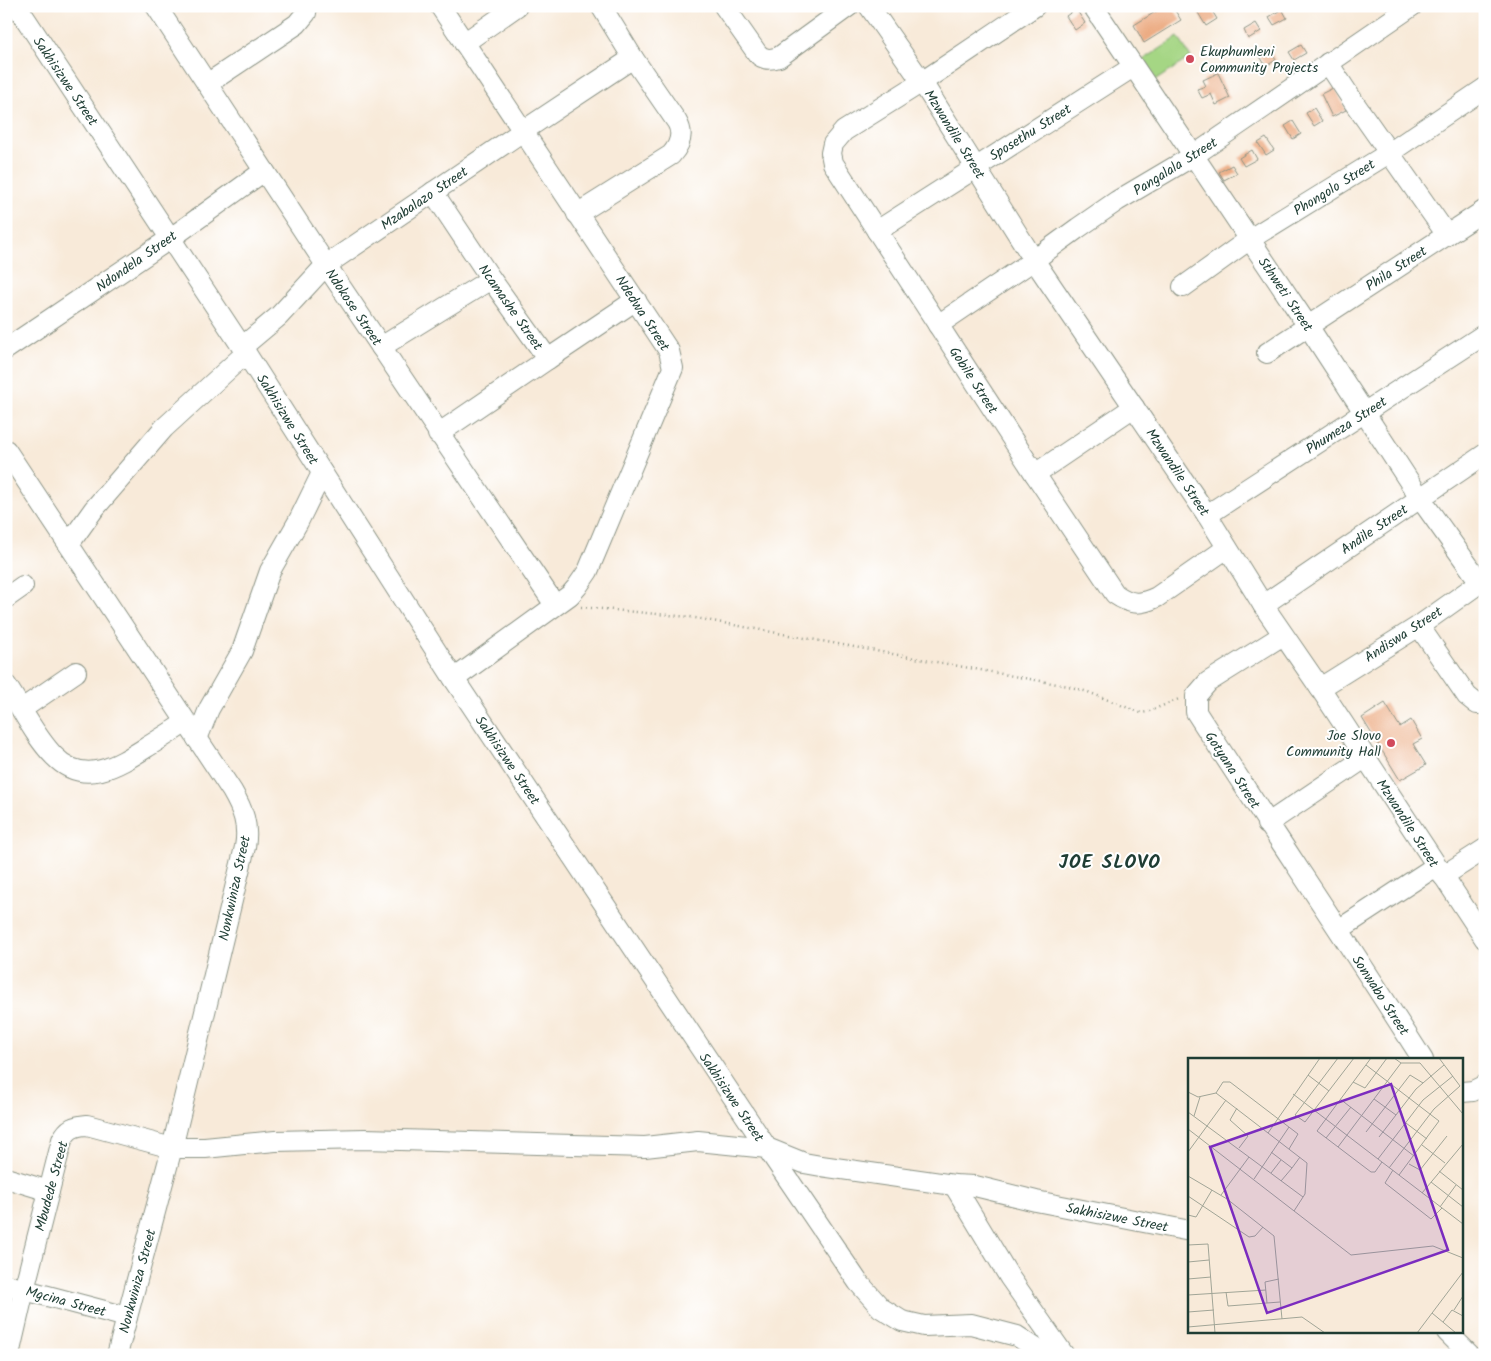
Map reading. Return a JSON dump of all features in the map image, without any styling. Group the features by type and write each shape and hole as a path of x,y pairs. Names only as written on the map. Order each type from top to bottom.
{"street":[{"name":"Sakhisizwe Street","path":"17,6 244,350 454,679 767,1148 812,1165 954,1185 975,1186 1036,1201 1188,1231"},
{"name":"Ndokose Street","path":"156,6 438,434 555,605"},
{"path":"207,84 297,24 306,13 306,6"},
{"name":"Ndedwa Street","path":"440,6 669,351 673,368 588,571 577,587 454,679"},
{"path":"464,43 517,6"},
{"path":"577,214 671,155 677,147 681,133 680,128 601,6"},
{"path":"724,6 760,57 766,59 779,57 849,6"},
{"name":"Mzwandile Street","path":"868,6 922,82 1034,260 1207,515 1263,605 1320,688 1485,939"},
{"path":"922,82 1035,6"},
{"name":"Sthweti Street","path":"1093,6 1308,326 1420,498 1482,581"},
{"name":"Pangalala Street","path":"938,325 1117,201 1193,156 1412,6"},
{"name":"Mzabalazo Street","path":"69,544 84,520 164,428 279,316 326,265 523,130 633,58"},
{"path":"1328,63 1447,235"},
{"name":"Sposethu Street","path":"877,231 1133,66"},
{"name":"Gobile Street","path":"922,82 844,131 833,144 830,153 832,163 1035,474 1115,594 1125,601 1146,602 1157,597 1227,548"},
{"name":"Phongolo Street","path":"1183,286 1250,239 1389,153 1485,88"},
{"name":"Ndondela Street","path":"6,349 171,238 264,171"},
{"name":"Ncamashe Street","path":"433,192 491,279 548,358 636,300"},
{"name":"Phila Street","path":"1267,353 1485,210"},
{"path":"381,347 491,279"},
{"name":"Phumeza Street","path":"1207,515 1485,334"},
{"path":"438,434 548,358"},
{"path":"1035,474 1134,407"},
{"name":"Andile Street","path":"1263,605 1485,454"},
{"name":"Nonkwiniza Street","path":"9,461 69,544 198,739 240,805 246,823 247,837 172,1148 117,1355"},
{"path":"198,739 209,709 245,644 270,571 298,522 322,472"},
{"name":"Andiswa Street","path":"1320,688 1419,626 1482,581"},
{"path":"6,598 23,586"},
{"path":"1419,626 1467,696 1477,704 1485,704"},
{"path":"1196,696 1208,682 1283,634"},
{"path":"22,709 76,672"},
{"path":"6,685 45,746 54,756 70,768 87,772 104,771 113,767 186,722"},
{"name":"Gotyana Street","path":"1196,696 1196,712 1268,824 1340,930"},
{"path":"1268,824 1365,758"},
{"path":"1340,930 1440,871 1485,849"},
{"name":"Sonwabo Street","path":"1340,930 1422,1058"},
{"path":"1464,1092 1473,1091 1485,1085"},
{"name":"Mbudede Street","path":"9,1355 15,1287 49,1191 62,1140 67,1130 75,1126 87,1125 172,1148"},
{"path":"172,1148 205,1148 276,1141 365,1139 645,1147 698,1141 767,1148 858,1282 881,1308 902,1321 924,1326 971,1324 1017,1336 1046,1355"},
{"path":"6,1178 49,1191"},
{"path":"954,1185 1010,1278 1064,1355"},
{"name":"Mgcina Street","path":"15,1287 127,1317"},
{"path":"1449,1334 1470,1355"}],"path":[{"path":"555,605 690,618 1049,683 1088,692 1141,713 1196,696"}],"green space":[{"path":"1178,37 1191,57 1150,84 1137,64"}],"building":[{"path":"1165,6 1172,6 1181,20 1144,43 1134,25"},
{"path":"1194,6 1209,6 1217,19 1206,26"},
{"path":"1076,9 1085,23 1075,30 1066,16"},
{"path":"1282,9 1287,18 1274,25 1269,17"},
{"path":"1256,23 1261,31 1248,39 1244,30"},
{"path":"1301,45 1306,53 1294,60 1289,52"},
{"path":"1269,49 1276,60 1266,66 1259,55"},
{"path":"1218,73 1230,98 1216,105 1211,94 1202,98 1197,89 1206,86 1203,80"},
{"path":"1335,87 1346,110 1332,117 1321,94"},
{"path":"1314,108 1322,121 1314,126 1306,113"},
{"path":"1293,121 1301,134 1293,139 1285,126"},
{"path":"1266,138 1274,150 1266,155 1258,143"},
{"path":"1252,150 1257,159 1244,166 1239,158"},
{"path":"1232,165 1237,173 1224,180 1219,172"},
{"path":"1385,703 1400,727 1411,720 1422,739 1413,744 1426,765 1400,780 1362,718"}],"place":[{"name":"Ekuphumleni Community Projects","path":"1190,59"},
{"name":"Joe Slovo Community Hall","path":"1391,743"}],"district":[{"name":"JOE SLOVO","path":"1110,861"}]}
